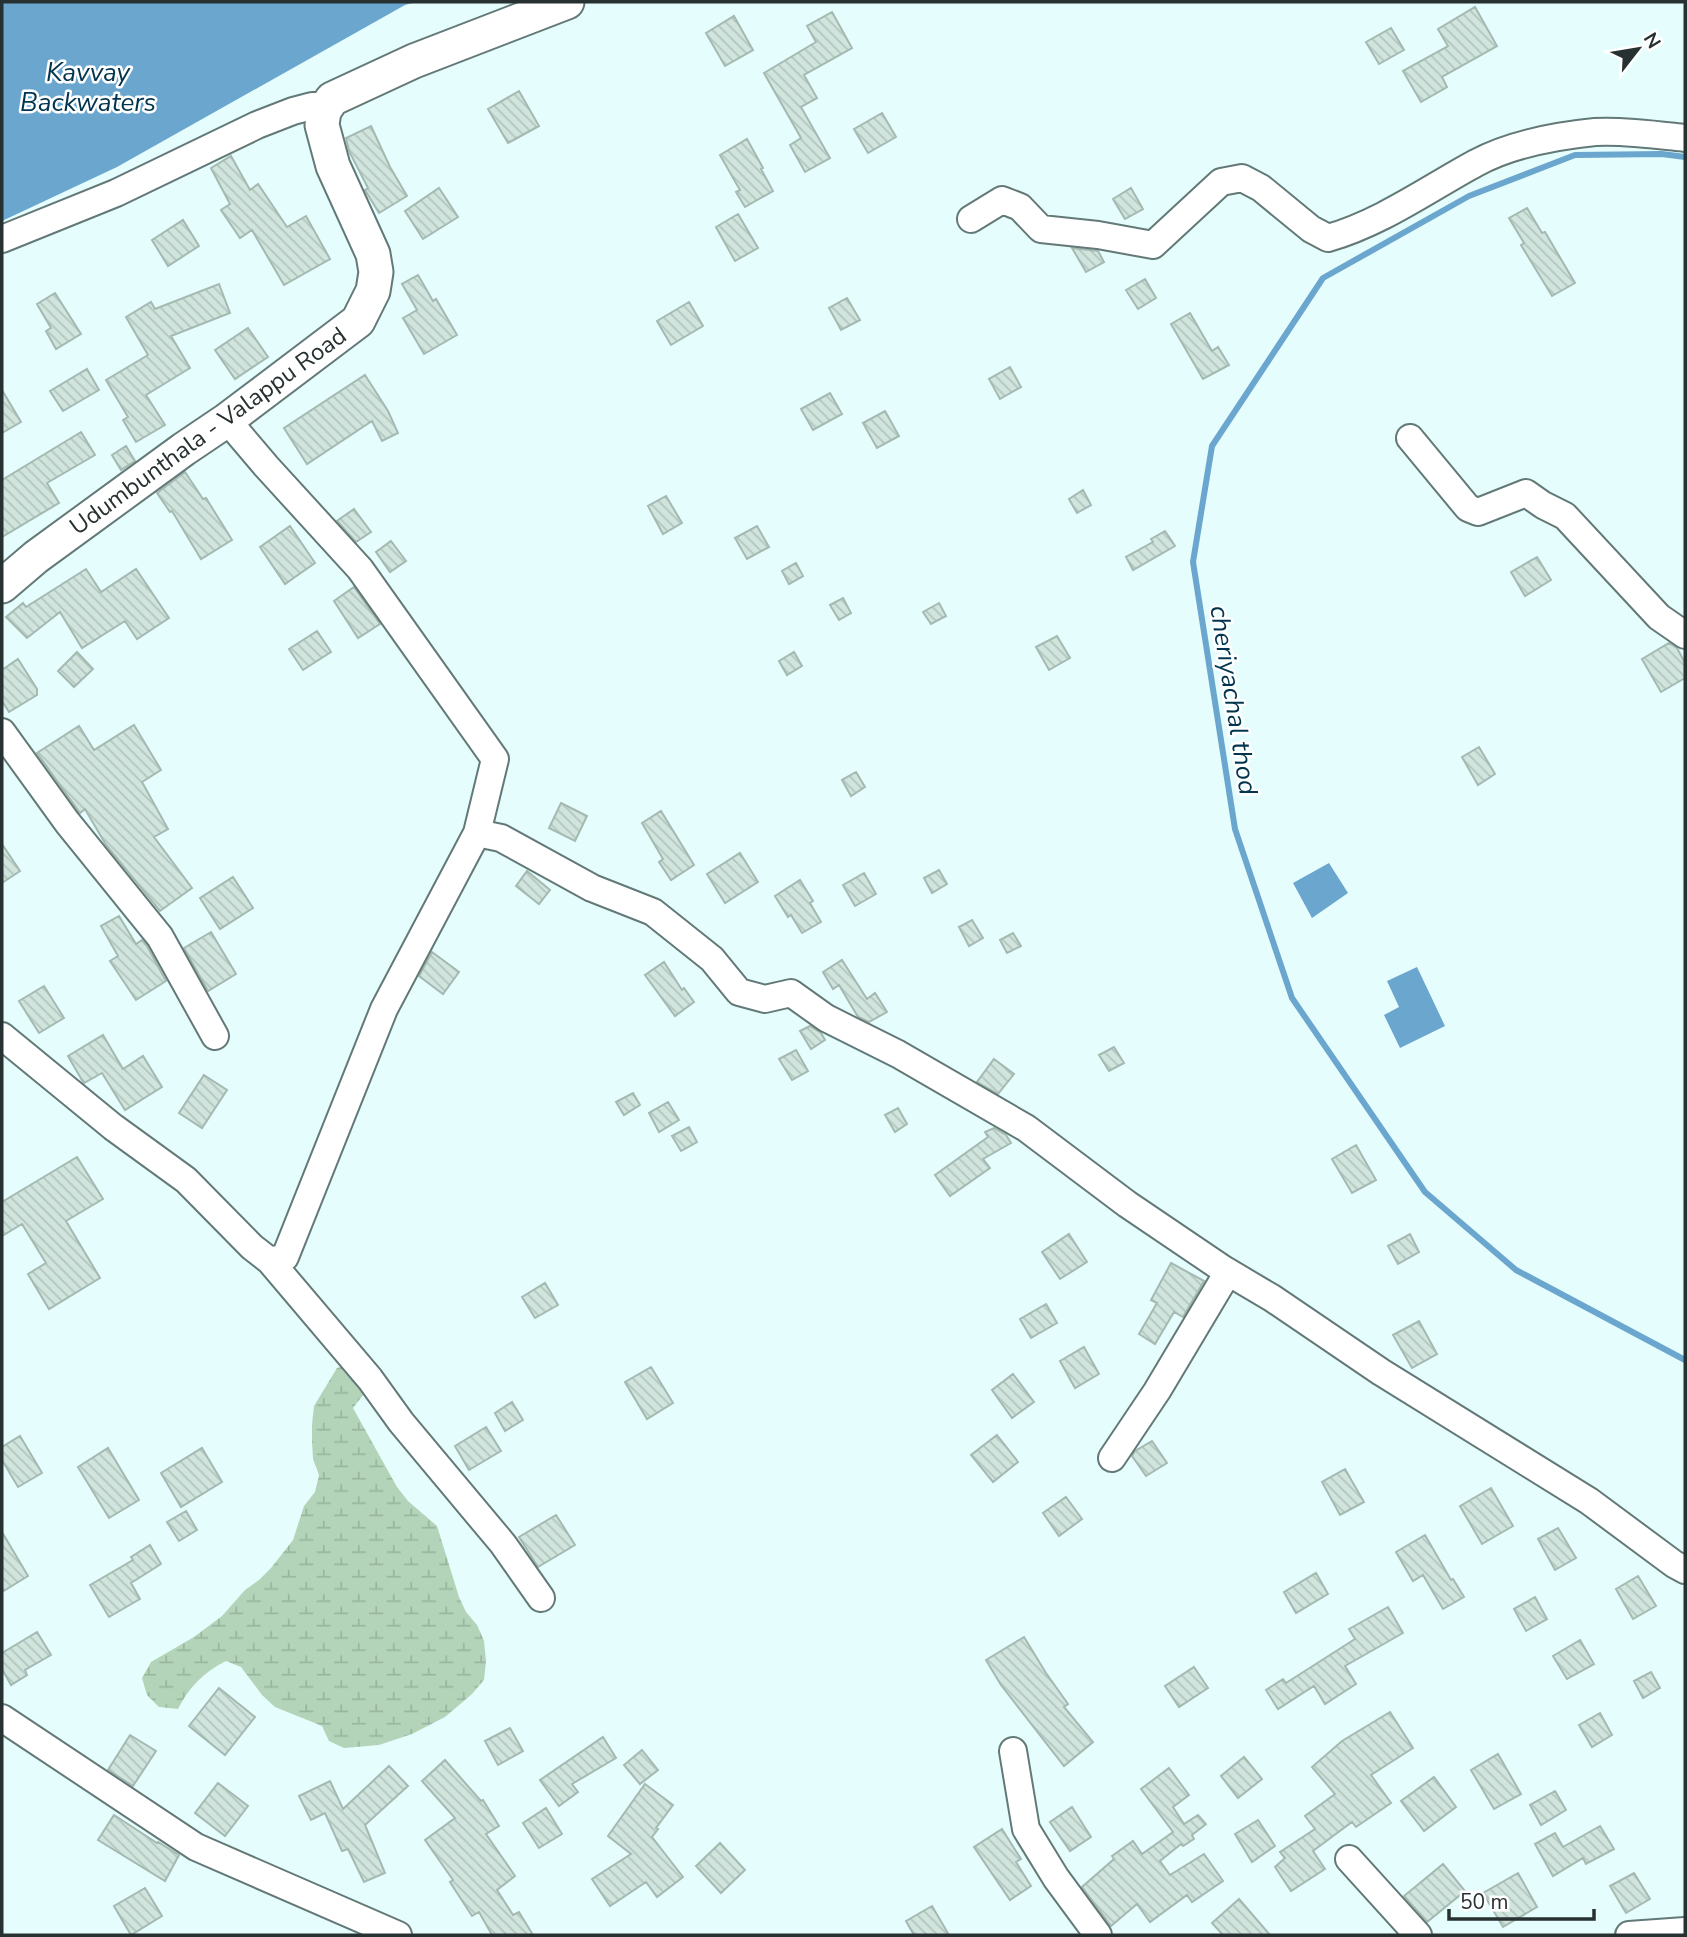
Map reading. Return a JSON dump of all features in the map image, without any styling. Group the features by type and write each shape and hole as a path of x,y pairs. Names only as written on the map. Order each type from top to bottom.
{"main road":[{"path":"327,106 332,99 414,61 567,2"},
{"name":"Udumbunthala - Valappu Road","path":"2,586 47,549 228,420 358,321 373,291 376,272 373,254 333,166 322,125 327,106"}],"street":[{"path":"2,239 116,192 293,111 312,106 327,106"},
{"path":"971,219 1002,201 1020,207 1041,229 1098,235 1153,246 1221,182 1242,178 1261,188 1311,229 1328,238 1349,232 1405,204 1479,161 1525,144 1596,132 1685,138"},
{"path":"228,420 360,569 495,759 477,833 384,1009 285,1257 270,1261"},
{"path":"1410,438 1468,508 1478,512 1526,494 1566,516 1659,617 1685,635"},
{"path":"2,732 67,822 160,937 215,1036"},
{"path":"477,833 501,838 592,888 653,912 712,959 739,992 765,999 791,993 826,1018 898,1054 1026,1128 1127,1204 1228,1272 1272,1298 1381,1372 1589,1500 1685,1570"},
{"path":"2,1036 113,1127 186,1180 252,1247 270,1261 362,1369 401,1422 503,1544 541,1598"},
{"path":"1112,1458 1157,1391 1228,1272"},
{"path":"2,1718 196,1847 371,1930 398,1935"},
{"path":"1013,1751 1026,1829 1056,1878 1098,1935"},
{"path":"1349,1859 1418,1935"},
{"path":"1629,1935 1685,1931"}],"green space":[{"path":"346,1365 363,1385 364,1394 353,1408 397,1487 408,1501 437,1526 459,1597 484,1641 484,1680 445,1717 412,1734 379,1745 344,1748 329,1741 322,1726 275,1707 262,1695 241,1667 226,1661 198,1681 178,1709 159,1707 147,1695 142,1678 151,1662 194,1637 222,1616 245,1590 271,1568 293,1540 304,1506 315,1492 319,1475 313,1459 314,1406 337,1368"}],"water":[{"name":"Kavvay Backwaters","path":"2,2 416,2 405,5 117,167 2,221"},
{"path":"1329,863 1348,893 1312,918 1293,883"},
{"path":"1417,967 1445,1026 1400,1048 1384,1015 1399,1007 1387,981"}],"building":[{"path":"1475,7 1497,46 1442,77 1447,87 1421,102 1403,71 1448,46 1438,29"},
{"path":"832,12 852,48 804,75 817,98 801,107 830,158 805,172 790,145 801,138 764,73 816,42 807,26"},
{"path":"734,16 753,50 725,66 706,33"},
{"path":"1391,28 1404,50 1379,64 1366,42"},
{"path":"519,91 539,126 508,143 488,109"},
{"path":"882,113 896,137 868,153 854,129"},
{"path":"371,126 407,196 379,213 365,190 368,188 349,151 346,138"},
{"path":"747,139 773,191 745,207 736,192 740,190 720,155"},
{"path":"231,156 250,190 258,184 287,227 306,216 330,259 284,285 252,230 240,238 221,210 230,204 211,168"},
{"path":"439,188 458,217 423,239 405,211"},
{"path":"1131,188 1143,209 1125,219 1113,199"},
{"path":"1527,208 1542,233 1545,232 1575,283 1552,296 1521,245 1524,243 1509,218"},
{"path":"738,214 758,248 735,261 716,227"},
{"path":"183,220 199,246 168,266 152,240"},
{"path":"1072,248 1098,251 1104,262 1086,272"},
{"path":"418,275 457,335 424,354 403,318 417,310 402,284"},
{"path":"1145,279 1156,298 1138,309 1126,290"},
{"path":"219,284 230,313 171,336 190,368 146,395 165,425 136,442 123,420 128,417 106,380 148,355 126,317 151,302 155,309"},
{"path":"55,293 81,334 56,349 46,331 51,328 37,304"},
{"path":"847,298 860,320 841,330 829,308"},
{"path":"689,302 703,326 671,345 657,321"},
{"path":"1190,313 1212,351 1218,347 1229,365 1203,379 1171,324"},
{"path":"248,328 268,357 235,379 215,350"},
{"path":"1010,367 1021,387 1000,399 989,379"},
{"path":"87,369 99,390 63,411 50,391"},
{"path":"365,375 388,411 398,433 382,441 372,421 307,464 284,428"},
{"path":"2,390 21,422 2,433"},
{"path":"830,393 842,414 813,430 801,409"},
{"path":"885,411 899,436 877,448 863,423"},
{"path":"81,432 95,455 47,483 59,503 2,537 2,480"},
{"path":"126,446 135,461 121,470 112,455"},
{"path":"185,472 203,499 206,498 232,540 201,559 172,511 170,512 157,493"},
{"path":"1083,490 1091,505 1077,513 1069,499"},
{"path":"666,496 682,523 663,534 648,506"},
{"path":"354,509 371,532 356,542 337,521"},
{"path":"290,526 315,563 285,584 260,547"},
{"path":"757,526 769,547 747,559 735,538"},
{"path":"1165,531 1175,546 1133,570 1126,557 1153,542 1151,539"},
{"path":"391,541 406,561 390,572 376,552"},
{"path":"1537,557 1551,580 1525,596 1511,572"},
{"path":"796,563 803,576 789,584 782,571"},
{"path":"86,569 101,592 136,569 169,618 137,639 125,621 82,648 60,612 27,638 6,617 23,603 26,607"},
{"path":"354,587 380,624 358,638 334,601"},
{"path":"843,598 851,613 839,620 830,605"},
{"path":"939,603 946,616 931,624 923,612"},
{"path":"317,631 331,652 303,670 289,649"},
{"path":"1057,636 1070,658 1049,670 1036,647"},
{"path":"1669,643 1677,648 1685,663 1685,678 1661,692 1642,659"},
{"path":"77,652 93,669 74,687 58,671"},
{"path":"794,652 802,666 787,675 779,661"},
{"path":"18,659 37,689 37,695 9,712 2,701 2,670"},
{"path":"134,725 161,770 142,782 168,829 154,837 192,888 160,911 106,845 85,809 80,813 37,753 79,726 94,750"},
{"path":"1479,747 1495,774 1478,785 1462,757"},
{"path":"856,772 865,787 851,796 842,780"},
{"path":"561,803 587,816 575,841 549,828"},
{"path":"661,811 694,865 671,880 659,862 663,859 642,823"},
{"path":"2,844 20,871 2,883"},
{"path":"740,853 758,882 725,903 707,874"},
{"path":"939,870 947,884 932,893 924,878"},
{"path":"527,871 550,890 539,904 516,886"},
{"path":"864,873 876,894 855,906 843,885"},
{"path":"233,877 253,908 220,929 200,898"},
{"path":"800,880 813,901 810,903 821,922 802,933 775,896"},
{"path":"119,916 136,944 142,940 147,946 166,981 136,1000 110,961 118,956 101,926"},
{"path":"972,920 983,938 969,946 959,927"},
{"path":"211,932 236,974 208,991 184,948"},
{"path":"1013,933 1021,946 1007,953 1000,940"},
{"path":"432,952 459,972 443,994 419,976"},
{"path":"842,960 867,999 875,993 887,1012 869,1022 858,1017 839,985 833,989 823,972"},
{"path":"664,962 682,990 684,988 694,1002 675,1016 645,975"},
{"path":"44,986 64,1018 39,1033 19,1001"},
{"path":"810,1026 821,1033 825,1040 811,1049 800,1031"},
{"path":"103,1035 123,1069 143,1056 162,1087 125,1110 102,1073 84,1083 68,1056"},
{"path":"1114,1047 1124,1063 1109,1071 1099,1055"},
{"path":"796,1050 808,1071 792,1080 779,1059"},
{"path":"994,1059 1014,1074 998,1094 977,1082"},
{"path":"204,1075 227,1090 202,1128 179,1113"},
{"path":"633,1093 640,1105 624,1115 616,1102"},
{"path":"668,1102 679,1120 659,1132 649,1113"},
{"path":"898,1108 907,1124 895,1132 885,1115"},
{"path":"689,1127 697,1142 681,1151 672,1136"},
{"path":"994,1128 1006,1135 1011,1143 983,1159 990,1168 950,1196 935,1175 988,1137 985,1132"},
{"path":"1356,1145 1376,1180 1352,1193 1332,1159"},
{"path":"77,1157 103,1199 66,1221 100,1278 49,1309 28,1274 46,1263 22,1224 2,1236 2,1202"},
{"path":"1069,1234 1087,1262 1060,1279 1042,1252"},
{"path":"1410,1234 1419,1252 1398,1264 1388,1246"},
{"path":"1171,1263 1204,1281 1183,1317 1174,1312 1155,1344 1139,1334 1157,1303 1151,1300"},
{"path":"545,1283 558,1305 535,1318 522,1297"},
{"path":"1046,1304 1057,1323 1031,1338 1020,1319"},
{"path":"1419,1321 1437,1354 1412,1368 1393,1335"},
{"path":"1084,1347 1099,1374 1075,1388 1060,1361"},
{"path":"651,1367 673,1403 647,1419 625,1382"},
{"path":"1013,1374 1034,1402 1012,1418 992,1390"},
{"path":"512,1402 523,1420 505,1431 495,1413"},
{"path":"486,1427 501,1451 469,1470 455,1446"},
{"path":"997,1435 1018,1462 993,1482 971,1455"},
{"path":"20,1436 42,1473 18,1487 2,1460 2,1447"},
{"path":"1152,1441 1167,1463 1146,1476 1132,1456 1135,1451"},
{"path":"108,1448 139,1500 109,1518 78,1467"},
{"path":"202,1448 222,1482 181,1507 161,1473"},
{"path":"1345,1469 1364,1502 1340,1515 1322,1482"},
{"path":"1491,1488 1513,1526 1482,1544 1460,1506"},
{"path":"1066,1497 1082,1519 1059,1536 1043,1513"},
{"path":"186,1511 197,1530 179,1541 167,1522"},
{"path":"556,1515 575,1545 538,1567 519,1537"},
{"path":"1558,1528 1576,1558 1555,1570 1538,1539"},
{"path":"2,1532 28,1576 2,1592"},
{"path":"1425,1535 1464,1597 1443,1609 1423,1575 1413,1581 1396,1552"},
{"path":"150,1545 161,1564 131,1583 140,1599 109,1617 90,1585 133,1560 131,1557"},
{"path":"1316,1573 1328,1594 1296,1613 1284,1592"},
{"path":"1638,1576 1656,1606 1633,1619 1616,1589"},
{"path":"1535,1597 1547,1619 1526,1631 1514,1609"},
{"path":"1388,1607 1403,1633 1345,1666 1356,1684 1325,1704 1314,1686 1278,1709 1266,1690 1283,1679 1286,1683 1355,1639 1349,1629"},
{"path":"37,1632 51,1655 25,1670 27,1675 11,1685 2,1669 2,1653"},
{"path":"1024,1637 1068,1704 1064,1707 1093,1742 1064,1766 1001,1685 986,1660"},
{"path":"1580,1640 1594,1664 1567,1679 1553,1656"},
{"path":"1194,1667 1208,1688 1179,1707 1165,1686"},
{"path":"1651,1672 1660,1688 1643,1698 1634,1681"},
{"path":"219,1688 255,1717 225,1755 189,1726"},
{"path":"1390,1712 1413,1748 1371,1775 1391,1803 1356,1827 1352,1822 1313,1851 1325,1869 1291,1891 1275,1867 1285,1858 1280,1852 1315,1829 1305,1816 1335,1794 1312,1767 1342,1741"},
{"path":"1600,1713 1612,1735 1592,1747 1579,1725"},
{"path":"510,1728 523,1751 498,1765 485,1741"},
{"path":"130,1735 156,1751 133,1786 108,1770"},
{"path":"603,1737 616,1758 572,1784 578,1792 559,1806 540,1780"},
{"path":"642,1750 658,1770 640,1784 624,1765"},
{"path":"1498,1754 1521,1794 1494,1809 1471,1770"},
{"path":"1244,1757 1262,1779 1238,1798 1221,1776"},
{"path":"445,1760 481,1801 483,1800 499,1826 486,1834 515,1876 497,1890 513,1915 519,1912 533,1935 492,1935 479,1912 472,1916 450,1882 453,1880 425,1840 455,1818 422,1781"},
{"path":"389,1766 408,1786 365,1825 385,1873 364,1882 348,1849 342,1851 325,1813 311,1820 299,1796 330,1781 343,1809"},
{"path":"1169,1768 1189,1795 1173,1807 1184,1824 1198,1815 1206,1824 1192,1835 1194,1839 1183,1846 1181,1844 1160,1861 1170,1875 1204,1854 1223,1881 1192,1902 1187,1895 1150,1922 1137,1904 1111,1926 1082,1887 1114,1859 1112,1856 1133,1841 1142,1854 1173,1832 1141,1789"},
{"path":"1434,1777 1456,1807 1424,1831 1401,1801"},
{"path":"218,1783 248,1806 225,1836 195,1813"},
{"path":"645,1784 673,1805 652,1837 683,1877 657,1897 646,1882 610,1906 592,1879 631,1854 608,1836"},
{"path":"1555,1791 1566,1810 1541,1825 1530,1805"},
{"path":"1072,1807 1091,1837 1070,1851 1050,1822"},
{"path":"546,1808 562,1834 539,1848 523,1823"},
{"path":"114,1815 179,1855 165,1881 98,1840"},
{"path":"1258,1820 1275,1846 1252,1862 1235,1834"},
{"path":"1600,1826 1614,1849 1586,1864 1583,1858 1553,1876 1535,1844 1555,1833 1563,1847"},
{"path":"1002,1829 1021,1859 1016,1862 1031,1886 1010,1900 974,1847"},
{"path":"720,1843 745,1870 721,1893 696,1866"},
{"path":"1443,1864 1465,1891 1427,1922 1404,1896"},
{"path":"1518,1873 1537,1907 1503,1927 1483,1893"},
{"path":"1634,1873 1650,1899 1626,1913 1610,1886"},
{"path":"145,1888 162,1916 131,1935 114,1906"},
{"path":"1239,1899 1270,1935 1223,1935 1212,1923"},
{"path":"932,1906 949,1935 914,1935 906,1921"}],"waterway":[{"name":"cheriyachal thod","path":"1685,157 1662,154 1575,155 1469,196 1323,278 1212,446 1193,562 1235,829 1292,998 1425,1192 1516,1270 1685,1360"}]}
